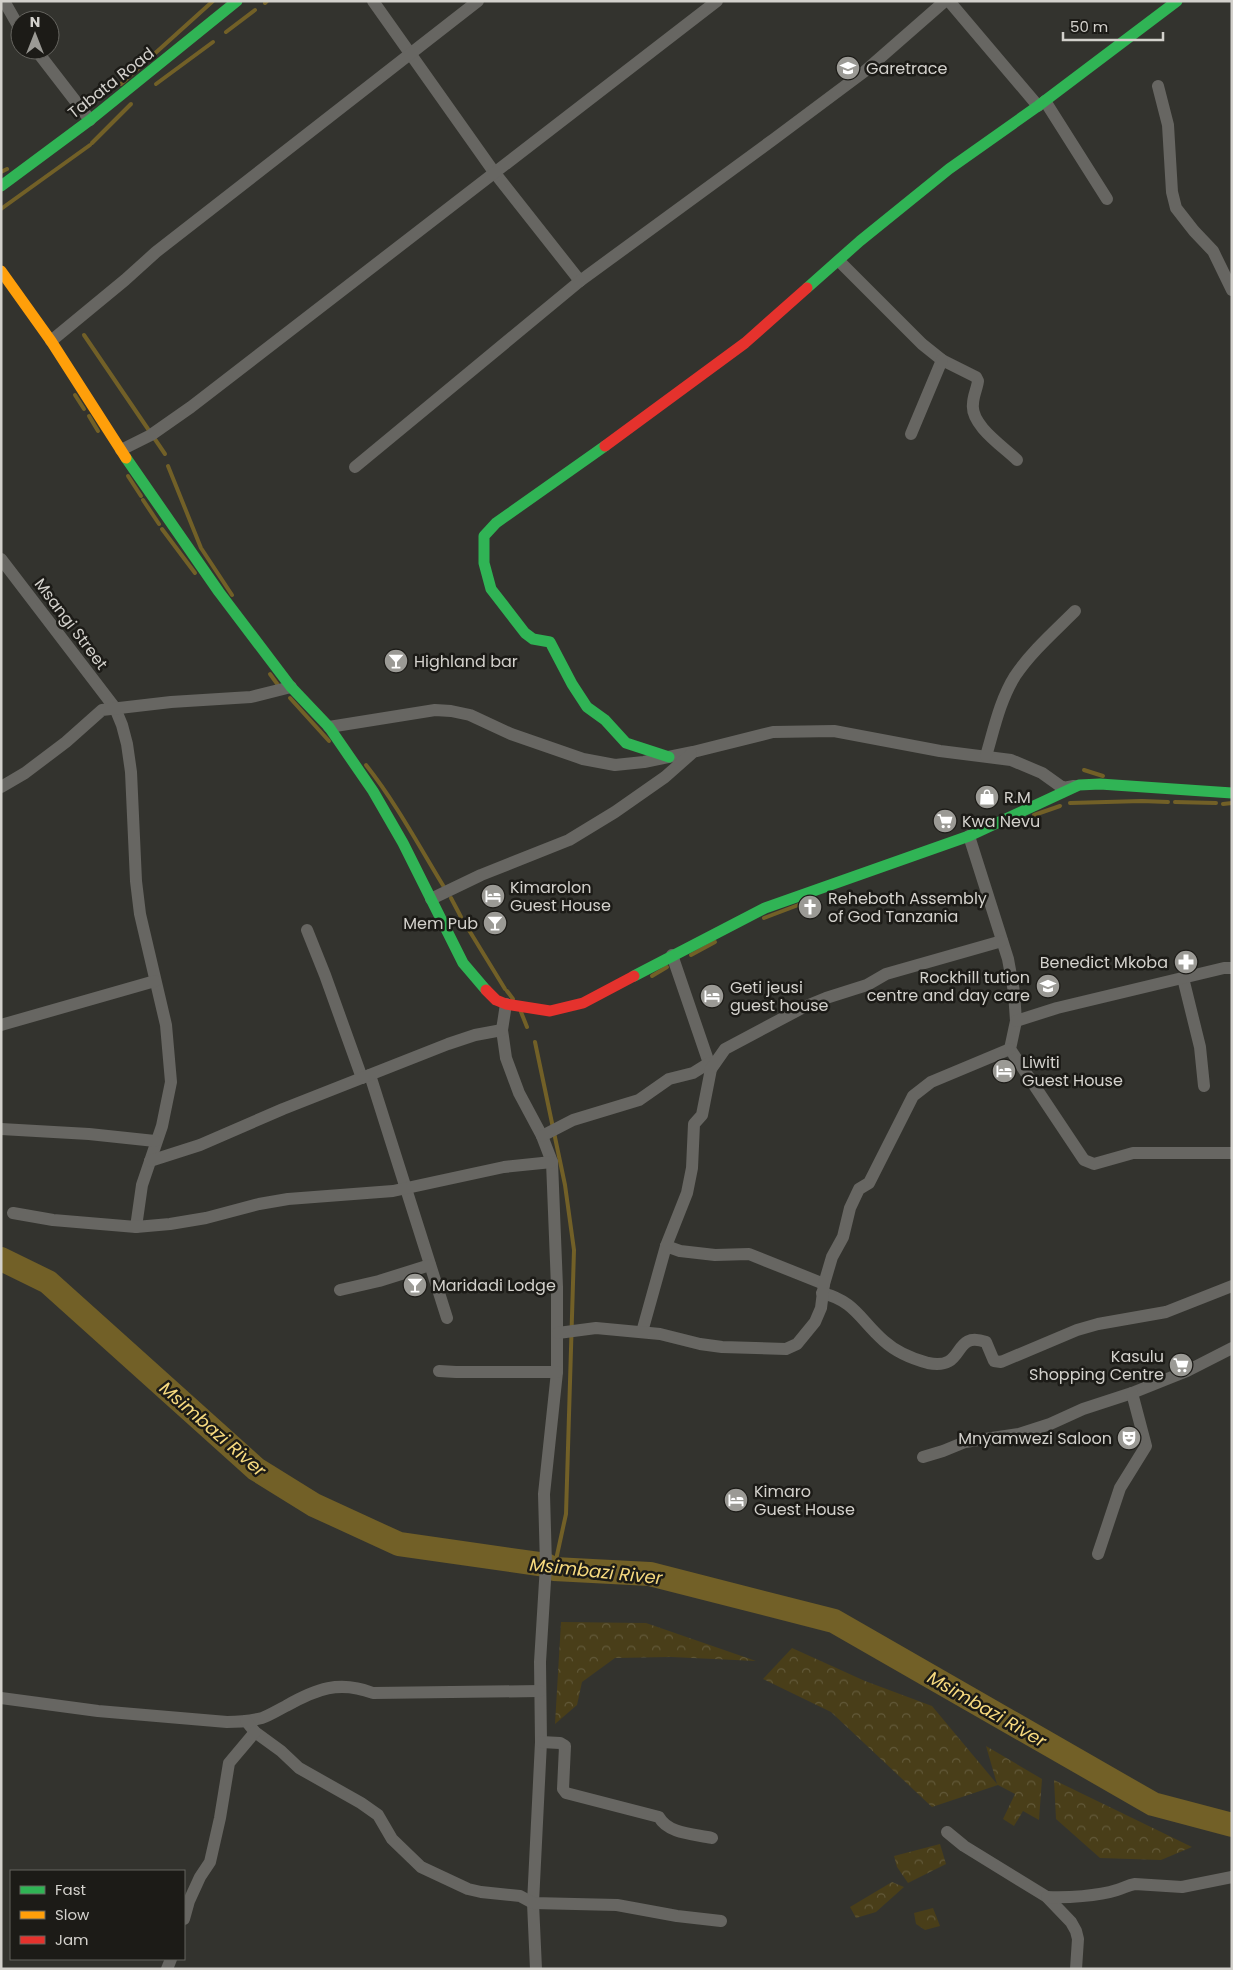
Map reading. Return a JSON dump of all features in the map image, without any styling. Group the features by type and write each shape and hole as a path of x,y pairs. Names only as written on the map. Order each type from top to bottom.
{"main road":[{"name":"Tabata Road","path":"1,186 90,120 237,1"},
{"path":"669,758 626,743 605,720 587,707 568,678 550,642 533,640 525,633 491,589 484,563 484,536 496,524 745,343 860,241 948,169 1041,104 1177,1"},
{"path":"1,271 51,341 121,450 219,592 291,687 329,727 404,843 463,963 496,1000 506,1004 550,1011 583,1003 765,908 969,836 1079,785 1100,784 1232,793"}],"street":[{"path":"373,1 494,172 580,281"},
{"path":"51,341 156,252 478,1"},
{"path":"121,450 151,435 191,408 717,1"},
{"path":"355,467 580,281 842,88 952,3 1041,104 1107,199"},
{"path":"44,60 90,120"},
{"path":"1158,86 1168,125 1172,192 1176,208 1213,251 1232,290"},
{"path":"838,261 916,339 942,360 976,377 978,381 972,404 976,420 984,430 1018,460"},
{"path":"912,434 942,360"},
{"name":"Msangi Street","path":"1,559 115,708 127,744 131,772 136,881 140,914 166,1025 171,1082 162,1126 155,1141 142,1186 136,1227"},
{"path":"986,756 1000,710 1016,675 1075,611"},
{"path":"1,787 66,742 102,710 171,702 251,697 291,687"},
{"path":"329,727 434,710 451,711 470,715 511,734 583,759 615,765 669,758 773,732 834,731 940,752 1011,760 1042,773 1063,788 1079,785"},
{"path":"432,900 481,875 568,840 616,812 665,777 693,752"},
{"path":"969,836 1008,959 1014,992 1016,1021 1010,1049 1059,1124 1087,1162 1098,1163 1133,1154 1232,1153"},
{"path":"307,930 366,1076 421,1232 447,1318"},
{"path":"542,1136 573,1120 605,1111 614,1106 639,1100 669,1079 693,1073 710,1066 726,1048 804,1007 866,985 886,974 1002,941"},
{"path":"642,1332 666,1246 687,1193 692,1168 694,1124 702,1115 710,1066 672,955"},
{"path":"1016,1021 1057,1008 1224,968 1232,968"},
{"path":"1183,978 1200,1046 1204,1086"},
{"path":"1,1025 155,982"},
{"path":"506,1004 502,1030 506,1058 519,1093 542,1136 552,1162 558,1332 557,1372 544,1494 546,1565 540,1662 541,1742 534,1903 536,1969"},
{"path":"150,1160 200,1145 283,1109 448,1044 475,1035 502,1030"},
{"path":"558,1332 596,1328 660,1334 700,1344 786,1349 797,1344 809,1332 821,1308 823,1289 832,1257 843,1237 850,1208 859,1190 869,1184 914,1096 931,1082 1010,1049"},
{"path":"1,1129 89,1134 155,1141"},
{"path":"13,1213 53,1220 136,1227 170,1224 206,1218 259,1204 297,1198 406,1189 496,1169 552,1162"},
{"path":"666,1246 680,1251 715,1255 749,1254 823,1289 847,1303 885,1342 902,1353 929,1363 944,1363 954,1360 964,1343 971,1340 986,1342 994,1361 1001,1362 1077,1330 1098,1324 1166,1312 1232,1286"},
{"path":"340,1290 379,1281 430,1265"},
{"path":"923,1457 965,1442 1020,1434 1050,1424 1083,1409 1132,1393 1186,1371 1232,1348"},
{"path":"438,1371 557,1372"},
{"path":"1098,1554 1120,1488 1146,1446 1132,1393"},
{"path":"1,1698 180,1719 227,1722 246,1721 263,1717 320,1689 343,1686 361,1688 374,1693 540,1691"},
{"path":"246,1721 255,1732 281,1751 299,1768 361,1803 378,1815 392,1839 421,1867 468,1889 520,1896 534,1903 618,1905 677,1916 721,1921"},
{"path":"185,1916 200,1877 210,1862 220,1818 229,1763 255,1732"},
{"path":"541,1742 560,1742 565,1746 563,1789 566,1793 659,1817 662,1823 673,1829 712,1838"},
{"path":"947,1832 964,1846 1047,1897 1076,1931 1078,1938 1076,1969"},
{"path":"1047,1897 1063,1898 1091,1895 1135,1884 1182,1887 1232,1877"}],"green space":[{"path":"561,1622 646,1623 756,1661 671,1657 615,1658 582,1682 577,1705 555,1724"},
{"path":"792,1648 865,1681 932,1706 997,1784 986,1746 1042,1779 1039,1820 1023,1811 1014,1826 1003,1819 1015,1794 998,1785 932,1807 831,1712 763,1679"},
{"path":"1054,1780 1192,1847 1161,1860 1100,1858 1056,1819"},
{"path":"940,1844 946,1864 908,1883 897,1867 894,1856"},
{"path":"892,1882 904,1887 876,1912 856,1918 850,1907"},
{"path":"933,1908 940,1926 925,1930 916,1924 914,1913"}],"waterway":[{"path":"121,84 213,1"},
{"path":"226,32 255,10"},
{"path":"156,84 213,42"},
{"path":"92,143 131,104"},
{"path":"1,209 90,145"},
{"path":"1,172 7,169"},
{"path":"84,335 165,454"},
{"path":"75,395 84,409"},
{"path":"89,416 98,431"},
{"path":"168,466 201,548 232,595"},
{"path":"128,476 141,496"},
{"path":"143,500 159,524"},
{"path":"162,529 195,573"},
{"path":"270,674 278,685"},
{"path":"290,698 329,741"},
{"path":"366,765 397,809 444,887"},
{"path":"1084,770 1103,776"},
{"path":"1070,803 1168,802"},
{"path":"1175,802 1216,803"},
{"path":"1223,804 1232,803"},
{"path":"1034,815 1060,806"},
{"path":"451,898 461,917"},
{"path":"764,918 801,904"},
{"path":"464,922 505,989"},
{"path":"691,955 715,942"},
{"path":"652,976 667,967"},
{"path":"507,991 513,999"},
{"path":"521,1012 527,1027"},
{"path":"535,1042 565,1185 574,1250 566,1514 554,1569"},
{"name":"Msimbazi River","path":"1,1259 48,1282 256,1469 314,1505 399,1544 546,1565 554,1569 650,1574 834,1621 1153,1804 1232,1825"}],"traffic: fast":[{"path":"1,186 90,120 237,1"},
{"path":"807,288 860,241 949,169 1038,106 1177,1"},
{"path":"605,446 496,523 484,536 484,563 491,589 525,633 533,639 550,642 572,684 587,707 605,720 626,743 669,757"},
{"path":"126,458 219,592 291,687 329,727 373,791 403,843 463,963 486,990"},
{"path":"634,976 765,908 969,836 1079,785 1100,784 1232,793"}],"traffic: slow":[{"path":"1,271 51,341 126,458"}],"traffic: jam":[{"path":"605,446 745,343 807,288"},
{"path":"486,990 496,1000 506,1004 550,1011 583,1003 634,976"}],"place":[{"name":"Garetrace","path":"848,68"},
{"name":"Highland bar","path":"396,661"},
{"name":"R.M","path":"987,797"},
{"name":"Kwa Nevu","path":"945,821"},
{"name":"Kimarolon Guest House","path":"493,896"},
{"name":"Reheboth Assembly of God Tanzania","path":"810,907"},
{"name":"Mem Pub","path":"495,923"},
{"name":"Benedict Mkoba","path":"1186,962"},
{"name":"Rockhill tution centre and day care","path":"1048,986"},
{"name":"Geti jeusi guest house","path":"712,996"},
{"name":"Liwiti Guest House","path":"1004,1071"},
{"name":"Maridadi Lodge","path":"415,1285"},
{"name":"Kasulu Shopping Centre","path":"1181,1365"},
{"name":"Mnyamwezi Saloon","path":"1129,1438"},
{"name":"Kimaro Guest House","path":"736,1500"}]}
